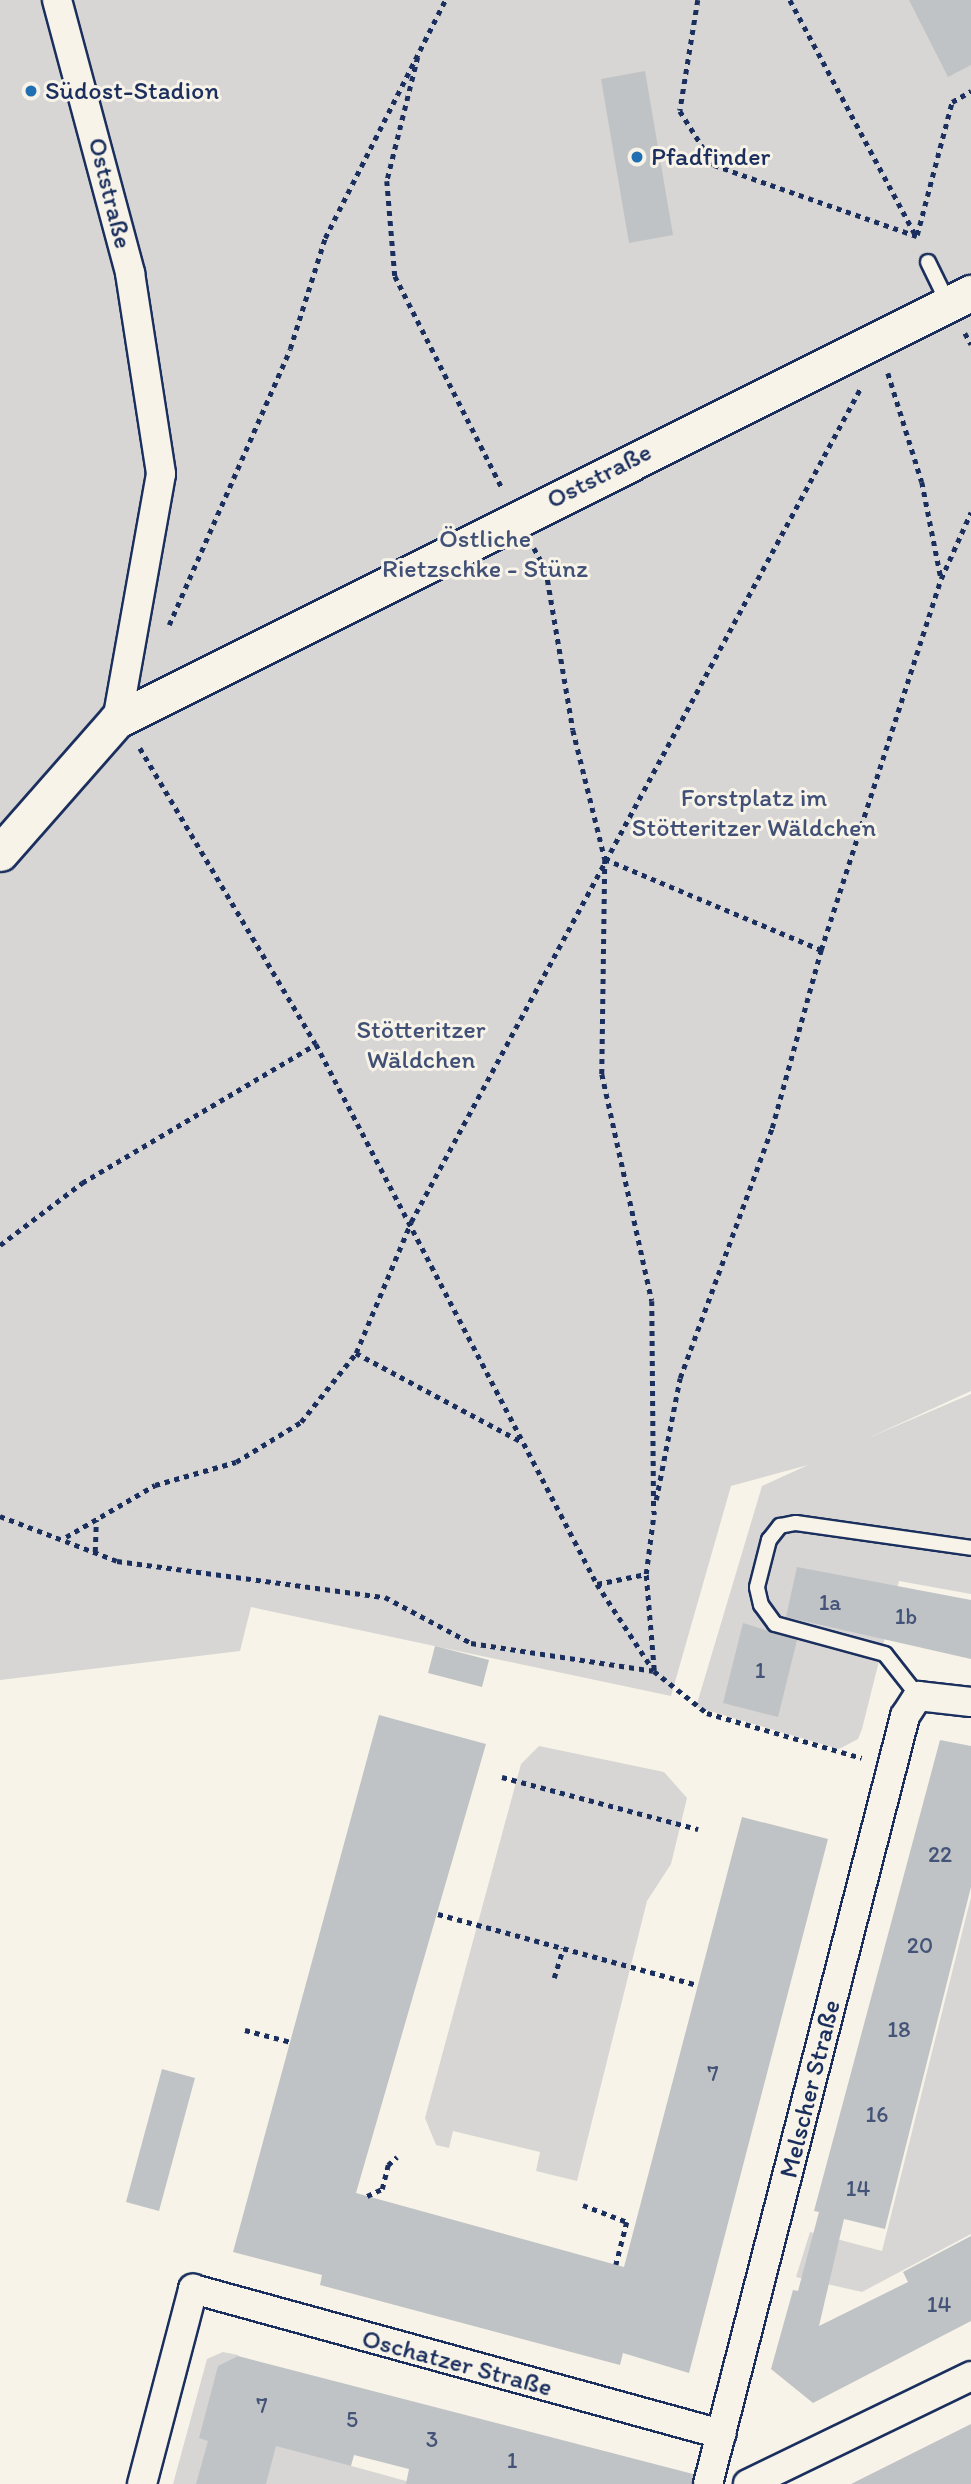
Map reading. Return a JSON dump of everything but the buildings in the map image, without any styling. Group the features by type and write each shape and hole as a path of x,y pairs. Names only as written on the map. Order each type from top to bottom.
{"street":[{"name":"Oststraße","path":"57,0 130,273 162,474 117,720"},
{"name":"Oststraße","path":"0,853 117,720 517,518 876,347 960,299"},
{"path":"918,1696 971,1702"},
{"name":"Melscher Straße","path":"708,2484 905,1716 918,1696"},
{"name":"Oschatzer Straße","path":"142,2484 193,2289 721,2434"},
{"path":"748,2484 971,2376"}],"lane":[{"path":"928,262 960,299"},
{"path":"918,1696 885,1654 775,1624 761,1605 757,1587 768,1540 780,1527 796,1523 971,1548"}],"path":[{"path":"167,631 290,349 325,238 444,0"},
{"path":"698,0 680,111 714,165 917,236"},
{"path":"790,0 917,236"},
{"path":"419,49 387,181 395,276 546,570 573,730 605,859 602,1074 652,1301 654,1512"},
{"path":"917,236 952,102 971,91"},
{"path":"876,347 922,482 941,579"},
{"path":"66,1537 155,1485 236,1462 301,1422 356,1353 411,1222 876,347"},
{"path":"654,1671 646,1574 654,1512 680,1378 772,1128 821,950 941,579 971,512"},
{"path":"117,720 151,761 316,1044 411,1222 597,1584 654,1671 707,1713 893,1767"},
{"path":"605,859 821,950"},
{"path":"0,1245 82,1183 316,1044"},
{"path":"356,1353 524,1443"},
{"path":"0,1516 66,1537 117,1561 385,1597 471,1643 654,1671"},
{"path":"95,1552 96,1519"},
{"path":"597,1584 646,1574"},
{"path":"502,1777 698,1829"},
{"path":"438,1914 697,1984"},
{"path":"554,1978 563,1948"},
{"path":"244,2030 291,2042"},
{"path":"367,2196 382,2189 388,2165 397,2157"},
{"path":"583,2205 627,2222 616,2265"}],"green space":[{"name":"Östliche Rietzschke - Stünz","path":"0,0 971,0 971,1391 866,1439 971,1394 971,1594 899,1581 862,1729 858,1739 839,1749 696,1707 762,1486 808,1465 731,1486 671,1696 251,1607 240,1651 0,1680"},
{"path":"539,1746 664,1772 687,1798 671,1864 647,1901 577,2181 536,2171 540,2152 453,2131 449,2148 436,2145 425,2118 521,1764"},
{"path":"971,1897 971,2234 862,2292 796,2277 810,2232 882,2251"},
{"path":"223,2352 238,2355 279,2446 417,2484 173,2484 207,2359"}],"place":[{"name":"Südost-Stadion","path":"31,91"},
{"name":"Pfadfinder","path":"637,157"}],"park label":[{"name":"Forstplatz im Stötteritzer Wäldchen","path":"754,813"},
{"name":"Stötteritzer Wäldchen","path":"421,1045"}]}
